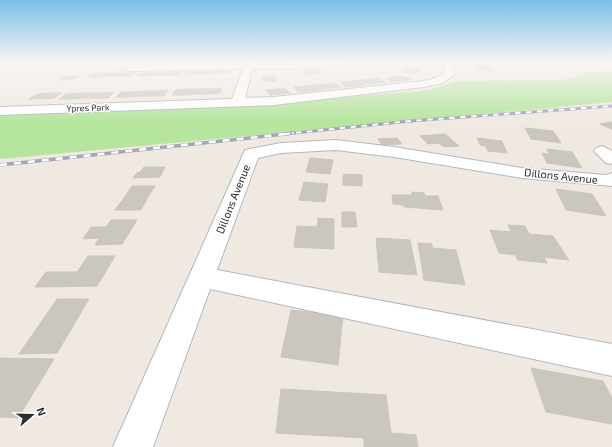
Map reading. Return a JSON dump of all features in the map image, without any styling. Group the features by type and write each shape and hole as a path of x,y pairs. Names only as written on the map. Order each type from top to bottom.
{"street":[{"path":"237,103 243,82"},
{"name":"Ypres Park","path":"0,111 237,103 288,99 435,82"},
{"name":"Dillons Avenue","path":"133,447 203,277 251,154 281,148 336,145 394,152 522,173 610,181 612,179"},
{"path":"203,277 612,360"}],"green space":[{"path":"455,82 612,82 612,102 0,159 0,114 314,100 429,90"}],"building":[{"path":"340,82 351,82 356,86 345,87"},
{"path":"351,82 363,82 366,84 356,86"},
{"path":"363,82 376,83 366,84"},
{"path":"334,83 340,87 330,88 325,84"},
{"path":"325,84 330,88 319,90 314,85"},
{"path":"314,85 319,90 309,91 304,86"},
{"path":"304,86 309,91 298,92 294,87"},
{"path":"221,88 220,93 208,94 210,89"},
{"path":"285,88 290,93 280,94 276,89"},
{"path":"187,89 184,95 172,95 175,90"},
{"path":"187,89 198,89 196,94 184,95"},
{"path":"198,89 210,89 208,94 196,94"},
{"path":"276,89 280,94 270,95 266,90"},
{"path":"168,90 164,96 152,96 156,91"},
{"path":"144,91 156,91 152,96 140,96"},
{"path":"144,91 140,96 128,97 133,92"},
{"path":"114,92 108,98 96,98 102,93"},
{"path":"121,92 133,92 128,97 116,97"},
{"path":"49,93 41,99 29,99 37,94"},
{"path":"49,93 62,93 54,98 41,99"},
{"path":"78,93 71,99 59,99 66,94"},
{"path":"78,93 90,93 84,98 71,99"},
{"path":"90,93 102,93 96,98 84,98"},
{"path":"612,122 612,129 600,124"},
{"path":"525,128 553,131 561,143 531,139"},
{"path":"445,134 459,146 444,147 439,143 428,144 420,136"},
{"path":"397,138 402,144 382,145 378,139"},
{"path":"477,138 502,141 507,153 488,151 486,146 480,145"},
{"path":"547,149 572,152 582,168 547,163 542,153 549,154"},
{"path":"310,158 333,160 330,174 306,172"},
{"path":"144,167 165,167 160,177 133,178"},
{"path":"344,174 362,175 362,180 343,179"},
{"path":"343,179 362,180 362,186 343,185"},
{"path":"304,182 328,184 325,202 299,200"},
{"path":"132,186 155,186 148,197 124,198"},
{"path":"556,189 592,194 606,216 566,210"},
{"path":"412,192 424,193 425,196 438,196 443,210 404,207 404,205 393,204 392,195 412,195"},
{"path":"148,197 141,210 115,210 124,198"},
{"path":"342,212 355,212 357,227 342,227"},
{"path":"318,218 334,219 334,249 294,247 297,226 317,227"},
{"path":"111,220 137,220 122,244 95,245 99,238 83,239 91,227 106,227"},
{"path":"508,225 525,226 529,234 553,236 569,260 544,257 547,263 518,260 515,255 499,253 490,230 511,232"},
{"path":"376,238 410,240 417,275 379,272"},
{"path":"418,243 432,244 432,248 456,250 465,285 424,280"},
{"path":"88,256 115,256 97,286 35,287 46,272 77,272"},
{"path":"57,299 89,299 57,353 19,354"},
{"path":"291,310 343,316 338,365 281,357"},
{"path":"0,358 54,359 18,418 0,417"},
{"path":"531,368 603,381 612,398 612,424 546,412"},
{"path":"281,389 386,395 391,433 416,435 418,447 364,447 364,438 276,433"}],"railway":[{"path":"285,134 410,121 612,106"},
{"path":"0,165 294,133"}]}
